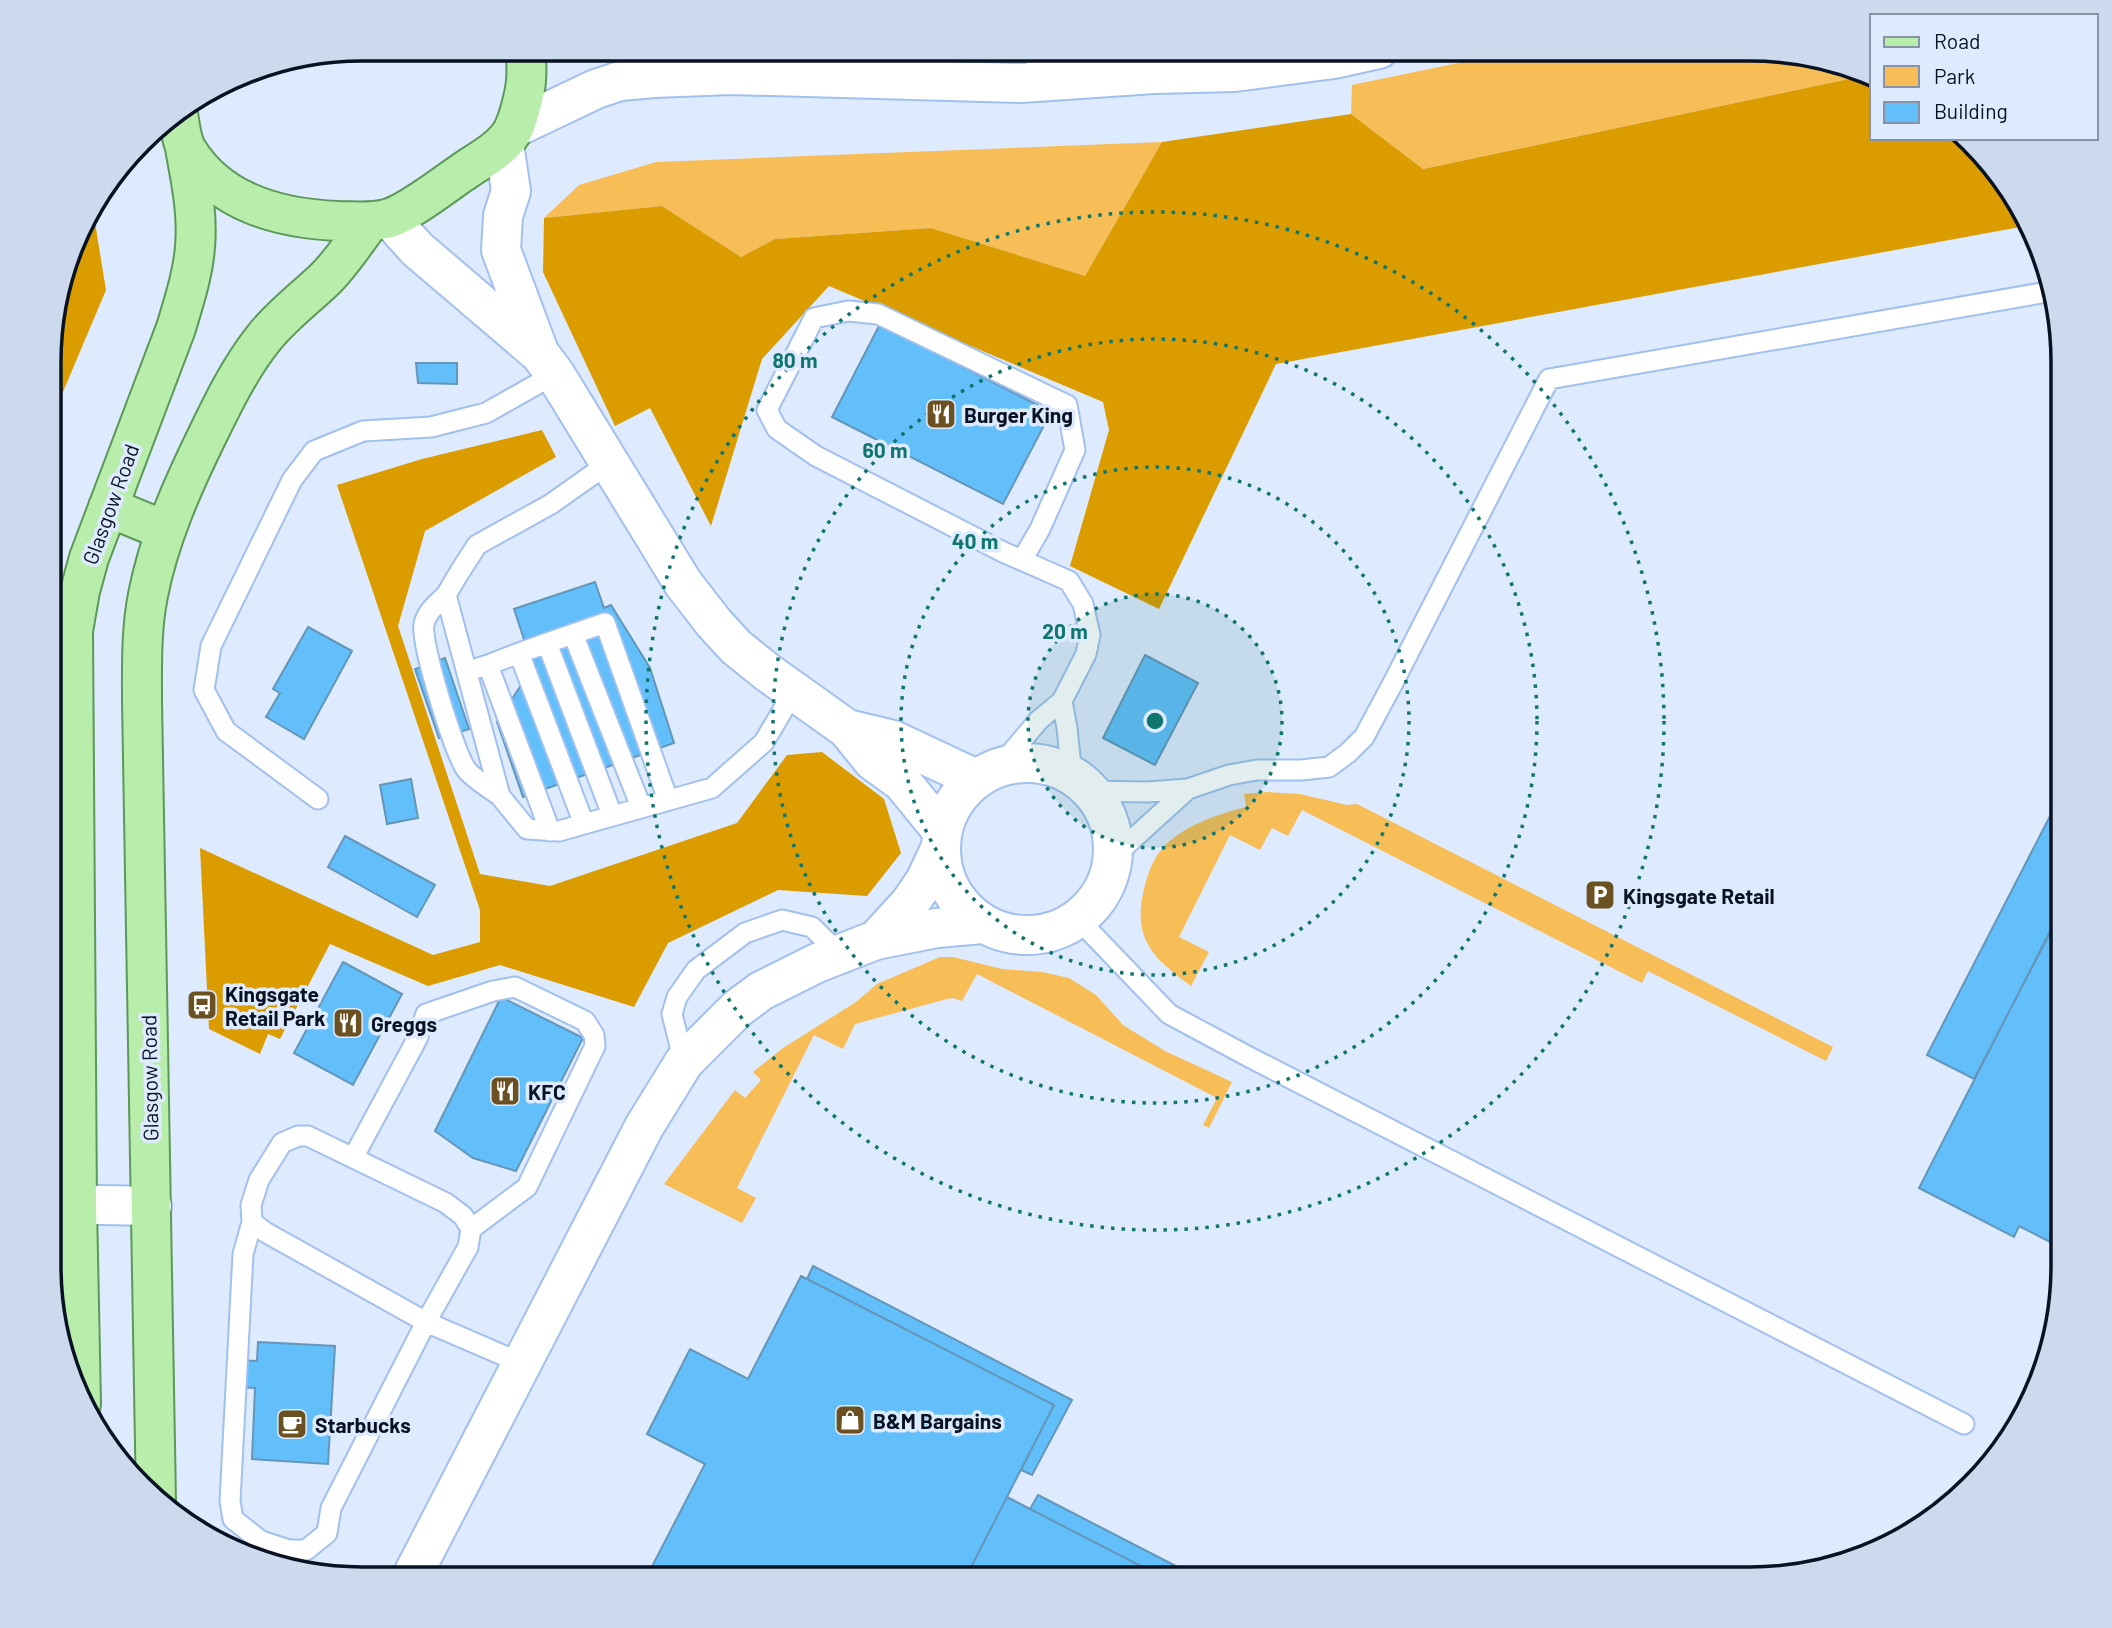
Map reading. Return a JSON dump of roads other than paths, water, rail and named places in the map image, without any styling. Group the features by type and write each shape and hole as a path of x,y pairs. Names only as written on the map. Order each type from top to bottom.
{"main road":[{"path":"178,127 202,170 220,187 243,201 269,212 330,221 380,220 418,202 509,136 526,81 526,61"},
{"name":"Glasgow Road","path":"78,1363 64,1205 73,631 80,591 108,507 187,292 196,226 194,197 178,127"},
{"name":"Glasgow Road","path":"156,1485 142,664 148,596 166,531 188,475 243,367 263,338 293,306 326,278 380,220"},
{"path":"108,507 166,531"}],"street":[{"path":"1094,61 1154,74"},
{"path":"876,940 910,903 925,881 941,840 957,798 987,773 1023,763 1048,766 1081,783 1101,806 1108,821 1113,857 1109,875 1102,892 1078,919 1056,930 1031,936 1006,933 982,924 965,910 951,892 943,872 941,840 902,782 873,761 847,729 736,647 714,622 683,583 547,364 501,250 503,216 511,191 509,136 596,89 620,81 731,75 1020,83 1154,74 1236,72 1326,61"},
{"path":"380,220 417,249 547,364"},
{"path":"847,729 893,740 987,773"},
{"path":"417,1567 644,1127 684,1062 738,1008 783,978 876,940 937,928 982,924"},
{"path":"64,1205 152,1206"}],"lane":[{"path":"1062,701 1081,783 1147,792 1188,789 1257,769 1329,767 1364,737 1549,379 2042,293"},
{"path":"987,773 1039,720 1062,701 1086,654 1090,635 1083,604 1069,581 1022,560 816,456 777,429 767,410 814,318 848,311 878,314 1067,405 1075,450 1040,529 1022,560"},
{"path":"318,799 226,731 204,690 211,646 292,480 314,451 363,431 431,427 486,413 547,364"},
{"path":"609,463 551,504 477,545 446,595 428,611 423,627 429,664 466,770 500,796 527,828 559,831 712,788 764,742 794,691"},
{"path":"446,595 500,796"},
{"path":"466,671 605,623 668,800"},
{"path":"573,634 642,807"},
{"path":"547,643 612,815"},
{"path":"519,653 584,824"},
{"path":"488,665 550,831"},
{"path":"1113,857 1188,789"},
{"path":"1078,919 1169,1014 1964,1424"},
{"path":"684,1062 672,1014 677,997 696,970 745,933 782,920 812,927 839,954"},
{"path":"353,1158 417,1038 426,1014 515,986 585,1021 594,1035 595,1046 527,1187 471,1229"},
{"path":"298,1136 308,1136 353,1158 446,1203 463,1216 471,1229 468,1247 426,1322 331,1508 327,1533 306,1550 289,1550 261,1541 233,1519 230,1501 241,1282 243,1254 252,1222 251,1205 260,1180 282,1143 298,1136"},
{"path":"252,1222 265,1232 426,1322 522,1363"}],"place":[{"name":"Burger King","path":"941,414"},
{"name":"Kingsgate Retail","path":"1600,895"},
{"name":"Kingsgate Retail Park","path":"202,1005"},
{"name":"Greggs","path":"348,1023"},
{"name":"KFC","path":"505,1091"},
{"name":"B&M Bargains","path":"850,1420"},
{"name":"Starbucks","path":"292,1424"}]}
